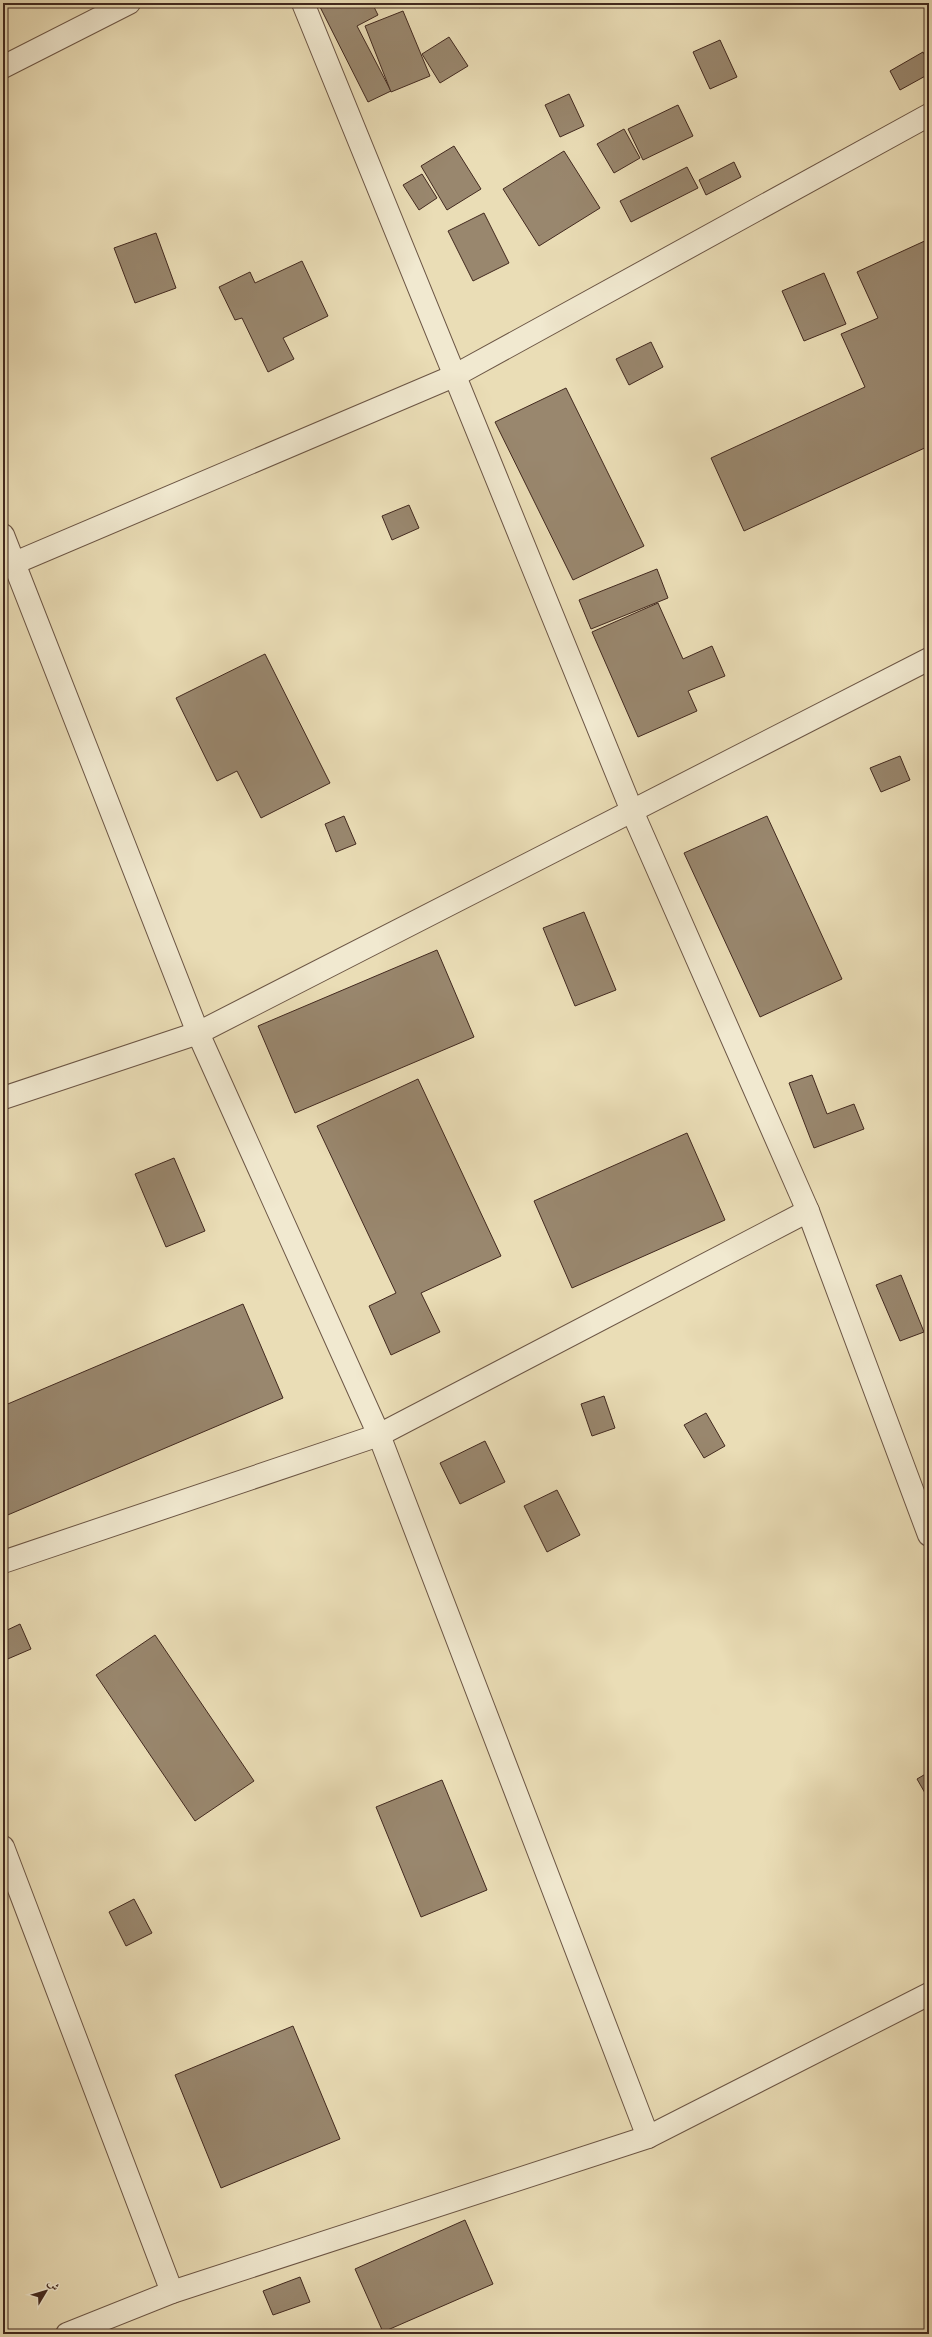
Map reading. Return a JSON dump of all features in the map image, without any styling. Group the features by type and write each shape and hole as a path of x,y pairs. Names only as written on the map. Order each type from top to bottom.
{"street":[{"path":"3,67 129,3"},
{"path":"303,3 632,811 808,1211 929,1536"},
{"path":"9,566 454,376 929,115"},
{"path":"3,535 9,566 198,1034 379,1435 648,2138"},
{"path":"3,1098 198,1034 929,659"},
{"path":"3,1562 379,1435 808,1211"},
{"path":"3,1847 172,2292"},
{"path":"67,2334 172,2292 648,2138 929,1994"}],"building":[{"path":"318,3 372,3 378,15 357,26 391,91 368,102"},
{"path":"475,3 485,3 479,8"},
{"path":"403,11 430,76 391,92 365,26"},
{"path":"449,37 468,66 440,83 422,54"},
{"path":"720,40 737,77 710,89 693,52"},
{"path":"923,52 929,63 929,74 900,90 890,71"},
{"path":"569,94 584,126 560,137 545,105"},
{"path":"678,105 693,136 643,160 628,129"},
{"path":"624,129 640,158 614,173 597,144"},
{"path":"454,146 481,189 447,210 421,166"},
{"path":"564,151 600,208 539,246 503,189"},
{"path":"734,162 741,177 706,195 699,180"},
{"path":"687,167 698,188 631,222 620,201"},
{"path":"422,174 437,198 419,210 403,185"},
{"path":"484,213 509,263 473,281 448,231"},
{"path":"156,233 176,288 135,303 114,248"},
{"path":"929,239 929,446 744,531 711,458 865,387 841,334 878,318 857,272"},
{"path":"302,261 328,316 283,338 294,359 268,372 242,318 235,320 219,287 250,272 255,283"},
{"path":"824,273 846,324 804,341 782,291"},
{"path":"651,342 663,367 629,385 616,359"},
{"path":"566,388 644,546 573,580 495,422"},
{"path":"409,505 419,528 392,540 382,516"},
{"path":"657,569 668,598 591,629 579,600"},
{"path":"658,603 683,659 712,646 725,676 688,691 697,711 638,737 592,632"},
{"path":"265,654 330,783 261,818 237,771 217,781 176,698"},
{"path":"900,756 910,780 881,792 870,768"},
{"path":"344,816 356,844 336,852 325,824"},
{"path":"767,816 842,979 760,1017 684,853"},
{"path":"584,912 616,990 575,1006 543,928"},
{"path":"437,950 474,1037 295,1113 258,1026"},
{"path":"812,1075 827,1114 854,1104 864,1129 814,1148 789,1083"},
{"path":"418,1079 501,1256 421,1293 440,1332 391,1355 369,1306 396,1293 317,1126"},
{"path":"687,1133 725,1220 572,1288 534,1201"},
{"path":"174,1158 205,1231 166,1247 135,1174"},
{"path":"901,1275 924,1332 900,1341 876,1285"},
{"path":"243,1304 283,1398 3,1517 3,1406"},
{"path":"604,1396 615,1428 592,1436 581,1404"},
{"path":"706,1413 725,1446 704,1458 684,1425"},
{"path":"485,1441 505,1482 460,1504 440,1463"},
{"path":"557,1490 580,1535 547,1552 524,1506"},
{"path":"20,1624 31,1649 3,1661 3,1632"},
{"path":"155,1635 254,1781 195,1821 96,1675"},
{"path":"929,1772 929,1800 917,1779"},
{"path":"442,1780 487,1890 421,1917 376,1807"},
{"path":"134,1899 152,1933 126,1946 109,1912"},
{"path":"293,2026 340,2139 221,2188 175,2075"},
{"path":"465,2220 493,2284 383,2332 355,2269"},
{"path":"300,2277 310,2302 273,2315 263,2291"}]}
